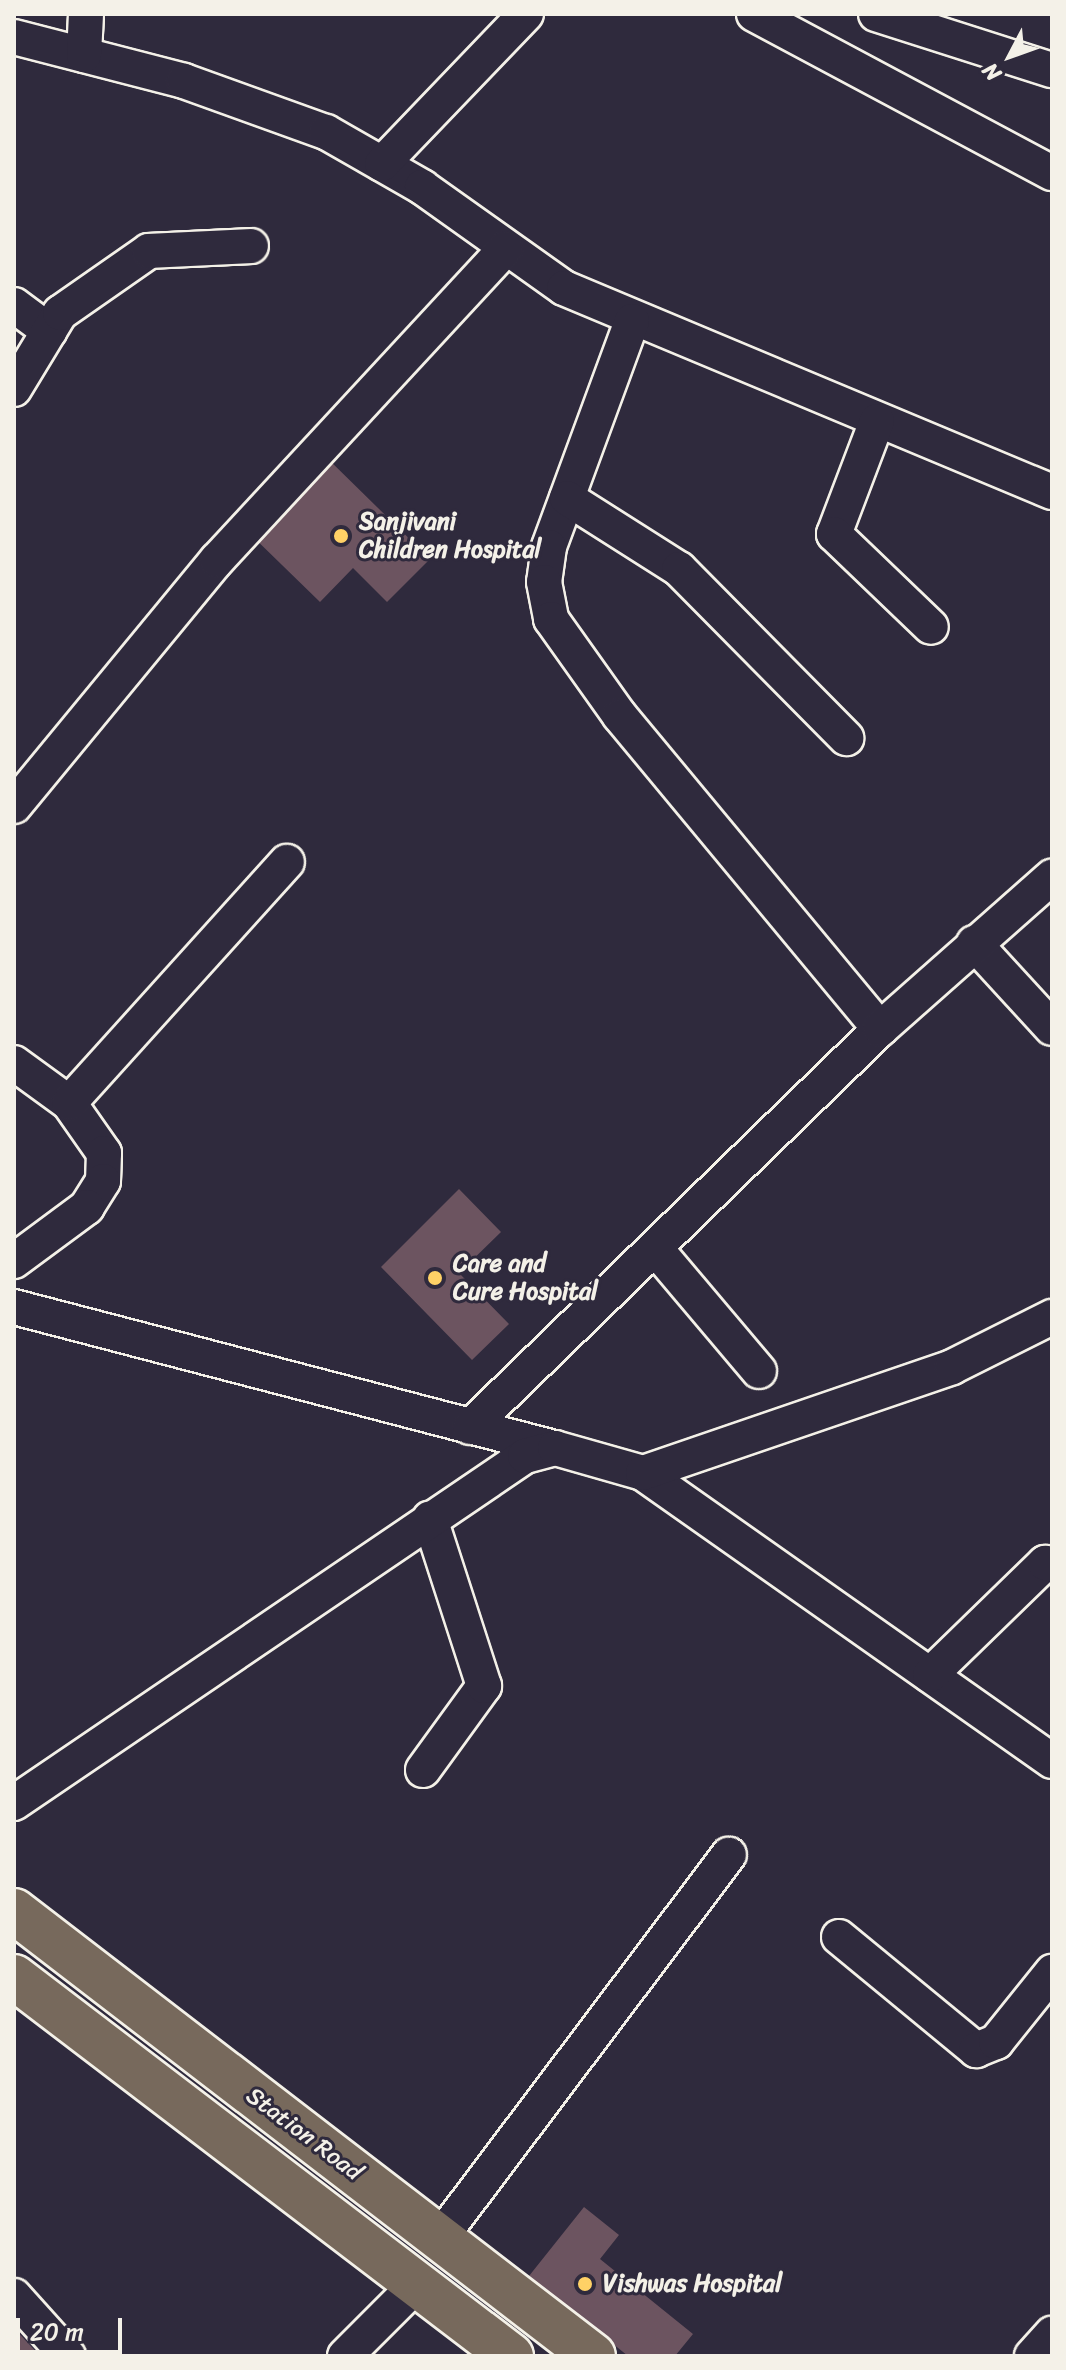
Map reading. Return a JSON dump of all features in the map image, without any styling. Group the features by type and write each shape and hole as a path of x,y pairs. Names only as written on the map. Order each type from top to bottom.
{"main road":[{"name":"Station Road","path":"14,1911 593,2356"},
{"path":"14,1977 511,2356"}],"street":[{"path":"84,55 86,14"},
{"path":"382,164 526,14"},
{"path":"754,14 1052,173"},
{"path":"876,14 1052,70"},
{"path":"14,37 84,55 326,132 382,164 506,248 632,321 1052,492"},
{"path":"14,389 60,313 149,251 251,246"},
{"path":"14,806 217,560 506,248"},
{"path":"14,305 49,331"},
{"path":"632,321 567,498 544,582 551,619 571,653 880,1029"},
{"path":"877,421 834,534 931,627"},
{"path":"567,498 679,569 846,738"},
{"path":"69,1103 287,862"},
{"path":"470,1427 880,1029 1052,877"},
{"path":"974,943 1052,1028"},
{"path":"14,1063 69,1103 104,1153 103,1181 87,1207 14,1261"},
{"path":"655,1248 759,1371"},
{"path":"14,1307 643,1473 1052,1761"},
{"path":"643,1473 952,1367 1052,1317"},
{"path":"14,1803 525,1456 555,1448"},
{"path":"423,1770 484,1686 430,1519"},
{"path":"930,1675 1045,1563 1052,1565"},
{"path":"440,2238 729,1855"},
{"path":"839,1937 976,2050 996,2042 1052,1972"},
{"path":"345,2356 417,2284"},
{"path":"14,2296 68,2356"},
{"path":"1032,2356 1052,2334"}],"building":[{"path":"324,455 430,559 387,602 353,568 320,602 248,532"},
{"path":"459,1189 501,1232 459,1273 509,1324 472,1360 381,1267"},
{"path":"584,2207 619,2235 600,2259 693,2334 675,2356 628,2356 529,2276"},
{"path":"14,2328 40,2356 14,2356"}],"place":[{"name":"Sanjivani Children Hospital","path":"341,536"},
{"name":"Care and Cure Hospital","path":"435,1278"},
{"name":"Vishwas Hospital","path":"585,2284"}]}
